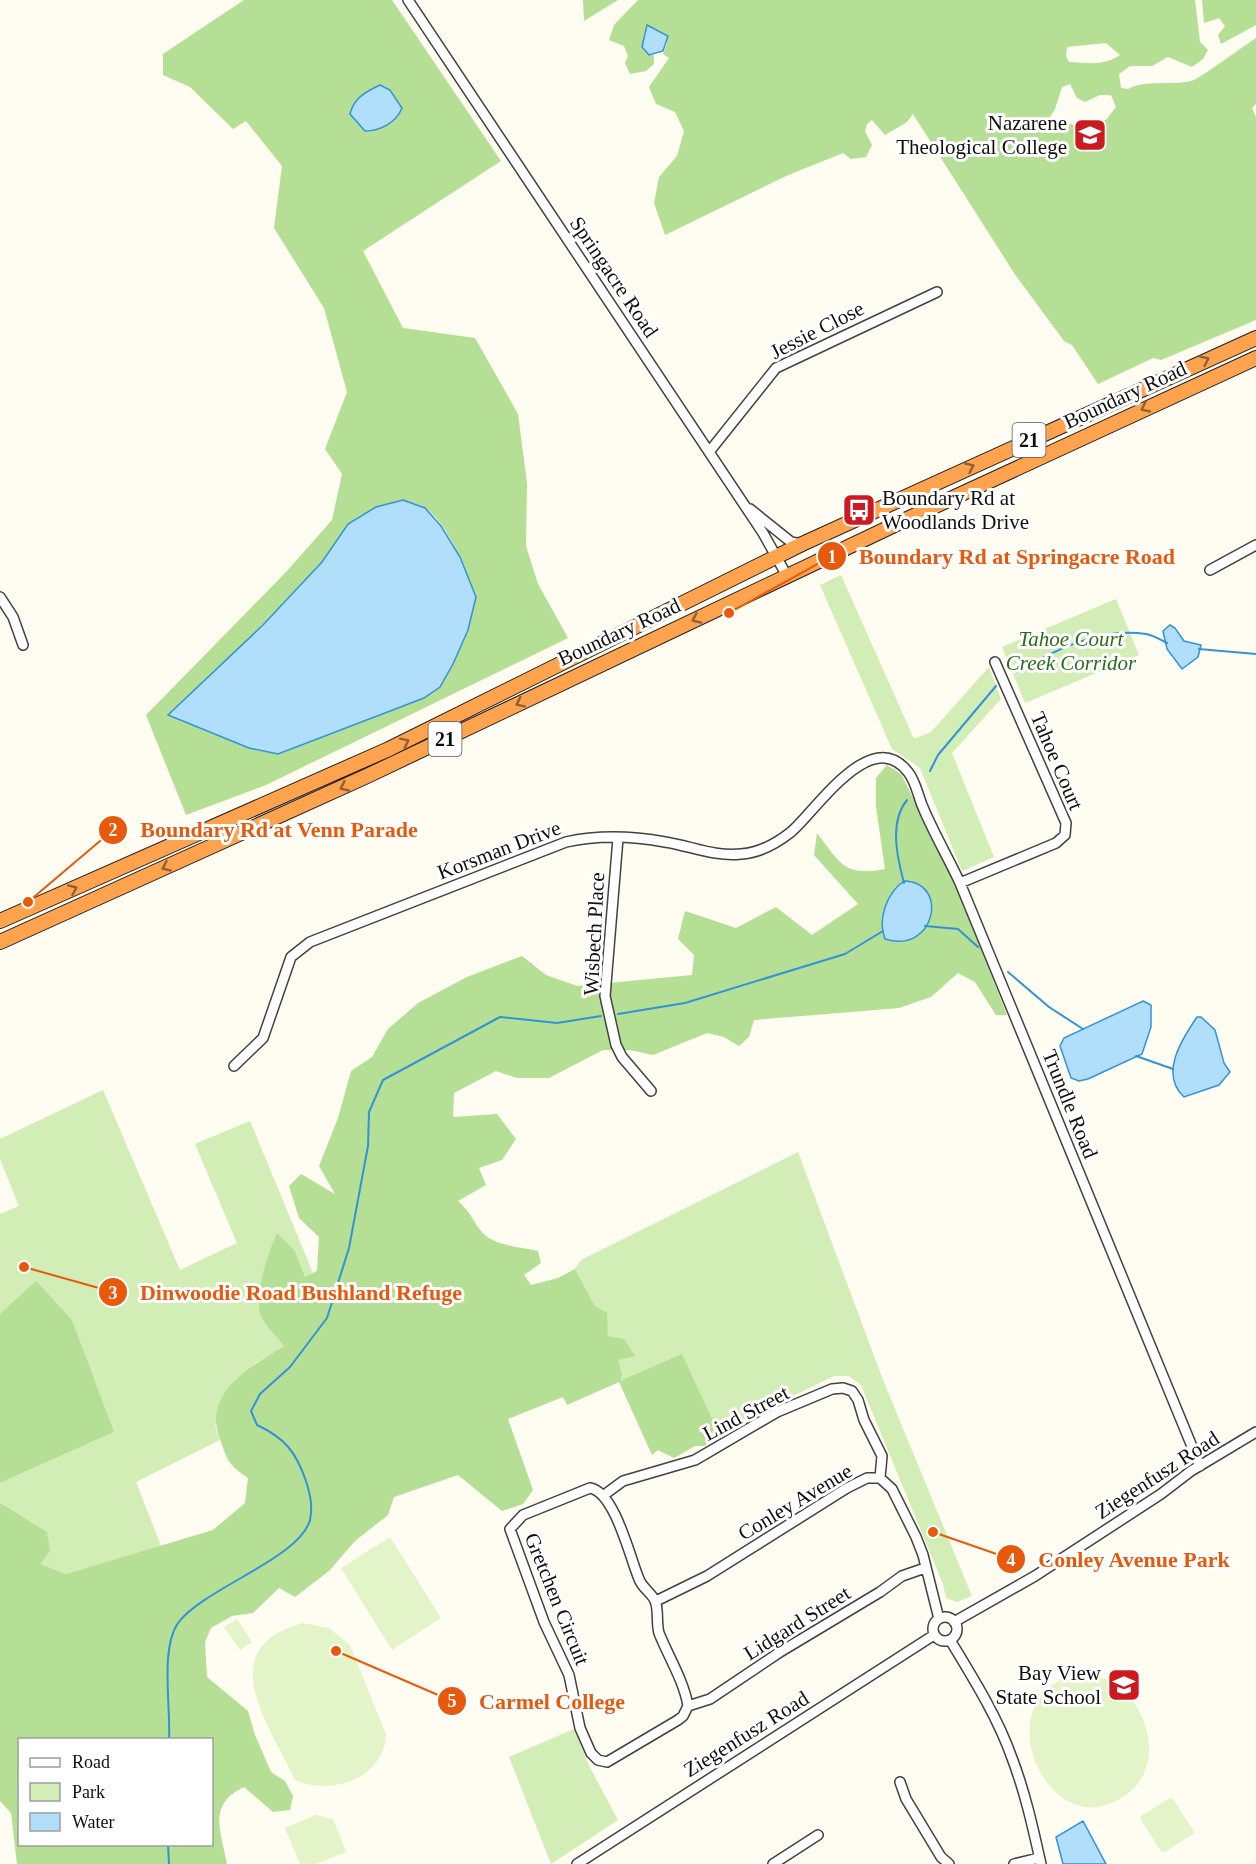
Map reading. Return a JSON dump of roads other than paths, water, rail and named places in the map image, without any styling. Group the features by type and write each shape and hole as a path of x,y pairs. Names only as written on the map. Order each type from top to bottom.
{"highway":[{"name":"Boundary Road","path":"0,921 389,749 802,544 1256,338"},
{"name":"Boundary Road","path":"0,942 357,781 787,576 1256,358"}],"street":[{"name":"Springacre Road","path":"408,0 709,452 787,576"},
{"name":"Jessie Close","path":"709,452 776,368 937,292"},
{"path":"741,502 788,539 802,544"},
{"path":"1210,570 1256,544"},
{"path":"0,597 13,617 23,645"},
{"name":"Tahoe Court","path":"960,883 1056,843 1065,835 1066,823 995,662"},
{"name":"Korsman Drive","path":"234,1066 263,1038 285,970 300,948 566,842 593,837 618,838 665,842 718,854 743,854 771,846 791,832 843,775 861,765 883,758 896,762"},
{"name":"Trundle Road","path":"896,762 909,772 923,807 960,883 1200,1466"},
{"name":"Wisbech Place","path":"618,838 605,996 616,1045 622,1057 651,1091"},
{"name":"Lind Street","path":"604,1495 623,1481 695,1460 777,1412 832,1389 843,1388 852,1391 858,1400 864,1420 882,1456 880,1478"},
{"name":"Ziegenfusz Road","path":"954,1622 1035,1576 1200,1466 1256,1432"},
{"name":"Conley Avenue","path":"656,1601 707,1576 848,1488 867,1478 880,1478 892,1489 916,1538 939,1619"},
{"name":"Gretchen Circuit","path":"604,1495 590,1488 523,1515 510,1529 544,1623 569,1675 582,1734 591,1753 598,1760 607,1762 678,1720 688,1706"},
{"path":"604,1495 630,1552 639,1579 656,1601 656,1619 660,1635 667,1646 688,1706"},
{"name":"Lidgard Street","path":"688,1706 710,1699 780,1652 880,1593 902,1576 925,1568"},
{"path":"946,1618 954,1622 956,1632 950,1640 941,1641 934,1635 933,1627 939,1619 946,1618"},
{"name":"Ziegenfusz Road","path":"577,1864 934,1635"},
{"path":"950,1640 992,1712 1012,1756 1022,1787 1040,1861 1014,1864"},
{"path":"900,1782 906,1799 941,1857 949,1864"},
{"path":"773,1864 818,1835"}],"water":[{"path":"647,25 668,36 663,51 649,55 642,47"},
{"path":"380,85 390,90 402,108 396,118 387,125 376,130 365,131 350,114 354,104 361,96"},
{"path":"403,500 425,508 441,526 460,557 476,597 468,630 440,687 424,698 278,754 249,748 168,715 263,625 322,562 348,524 376,507"},
{"path":"1170,625 1184,641 1201,645 1198,657 1182,669 1167,649 1163,631"},
{"path":"904,881 918,884 927,893 931,904 930,916 925,928 916,937 902,941 885,939 882,923 885,907 893,892"},
{"path":"1143,1001 1151,1005 1151,1027 1142,1054 1088,1079 1079,1081 1071,1078 1060,1046 1064,1038"},
{"path":"1197,1017 1201,1017 1215,1030 1224,1063 1230,1072 1219,1085 1184,1097 1173,1078 1173,1067 1180,1046"},
{"path":"1083,1821 1106,1864 1063,1864 1056,1837"}],"waterway":[{"path":"1017,672 1062,648 1095,637 1112,634 1146,634 1167,643"},
{"path":"1199,649 1256,654"},
{"path":"930,771 938,755 996,686"},
{"path":"904,883 897,851 896,829 901,809 907,800"},
{"path":"925,926 958,929 978,947"},
{"path":"618,1014 685,1003 845,954 883,931"},
{"path":"1008,972 1049,1007 1083,1029"},
{"path":"169,1738 169,1648 178,1623 208,1598 288,1548 302,1534 310,1520 310,1495 298,1462 282,1441 257,1425 251,1411 260,1394 290,1367 327,1318 349,1248 368,1146 369,1112 383,1080 500,1017 557,1023 601,1016"},
{"path":"1136,1056 1173,1069"},
{"path":"168,1846 169,1864"}],"place":[{"name":"Nazarene Theological College","path":"1090,135"},
{"name":"Boundary Rd at Woodlands Drive","path":"859,510"},
{"name":"Boundary Rd at Springacre Road","path":"729,613"},
{"name":"Boundary Rd at Venn Parade","path":"28,902"},
{"name":"Dinwoodie Road Bushland Refuge","path":"24,1267"},
{"name":"Conley Avenue Park","path":"933,1532"},
{"name":"Carmel College","path":"336,1651"},
{"name":"Bay View State School","path":"1124,1685"}],"park label":[{"name":"Tahoe Court Creek Corridor","path":"1071,651"}]}
